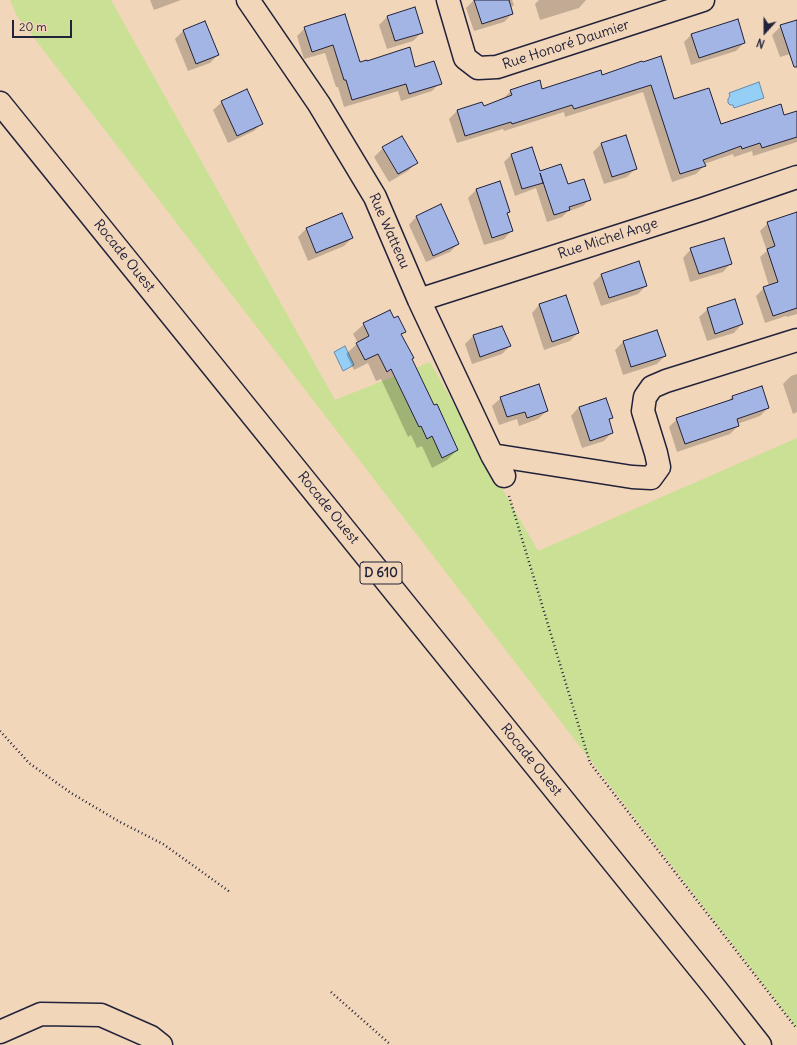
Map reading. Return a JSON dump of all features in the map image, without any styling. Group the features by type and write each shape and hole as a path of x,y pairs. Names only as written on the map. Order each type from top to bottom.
{"street":[{"name":"Rue Watteau","path":"248,0 319,104 376,197 419,300 505,483"},
{"name":"Rue Honoré Daumier","path":"448,0 465,58 478,68 497,68 703,0"},
{"name":"Rocade Ouest","path":"0,103 656,914 760,1045"},
{"name":"Rue Michel Ange","path":"419,300 703,209 797,177"},
{"path":"492,455 632,477 651,478 659,467 643,411 645,397 652,387 666,381 797,340"},
{"path":"0,1032 41,1014 101,1015 151,1037 161,1045"}],"path":[{"path":"505,483 590,763 797,1029"},
{"path":"0,731 29,763 71,793 120,822 163,844 230,892"},
{"path":"330,992 391,1045"}],"green space":[{"path":"10,0 111,0 335,400 430,362 538,551 797,438 797,1028 17,16"}],"water":[{"path":"759,82 764,98 734,108 733,105 728,103 730,96 729,93"},
{"path":"345,346 354,365 343,371 334,352"}],"building":[{"path":"474,0 509,0 513,14 482,24"},
{"path":"415,7 423,33 395,41 387,16"},
{"path":"345,14 360,62 410,47 415,67 434,61 442,84 409,94 406,84 352,100 333,45 312,52 304,27"},
{"path":"738,19 745,43 699,58 691,34"},
{"path":"797,20 797,67 794,67 780,25"},
{"path":"205,21 219,55 196,64 183,30"},
{"path":"661,56 674,99 709,88 721,124 781,104 784,115 797,111 797,137 762,148 760,143 742,149 741,146 703,160 706,166 680,174 651,85 574,109 572,105 512,124 511,122 465,136 457,110 482,102 484,106 512,95 510,90 540,80 542,89 601,70 602,75"},
{"path":"247,89 263,124 237,136 221,101"},
{"path":"626,135 637,169 612,177 601,143"},
{"path":"402,136 418,163 398,174 382,147"},
{"path":"532,147 540,171 561,164 568,184 584,179 591,200 569,207 570,210 554,215 540,173 543,183 522,189 511,154"},
{"path":"500,181 510,212 507,213 513,231 492,238 476,189"},
{"path":"441,204 459,244 433,256 416,216"},
{"path":"797,212 797,308 773,316 763,287 778,282 767,249 775,246 767,222"},
{"path":"342,213 353,238 316,253 306,228"},
{"path":"724,238 732,264 699,274 690,248"},
{"path":"639,261 647,286 609,298 601,274"},
{"path":"566,295 579,333 552,342 539,304"},
{"path":"735,299 743,324 715,334 707,308"},
{"path":"390,310 394,318 398,316 406,332 401,334 414,358 412,359 434,405 437,404 458,450 442,458 432,436 427,439 421,426 419,427 391,369 387,372 378,354 365,360 356,343 369,336 363,323"},
{"path":"502,326 511,346 480,357 473,335"},
{"path":"657,330 666,356 631,367 623,341"},
{"path":"539,384 548,411 527,418 525,412 507,417 500,397"},
{"path":"762,386 769,408 737,419 739,426 685,444 676,418 733,399 732,396"},
{"path":"606,398 613,418 609,419 613,433 590,441 579,407"}]}
